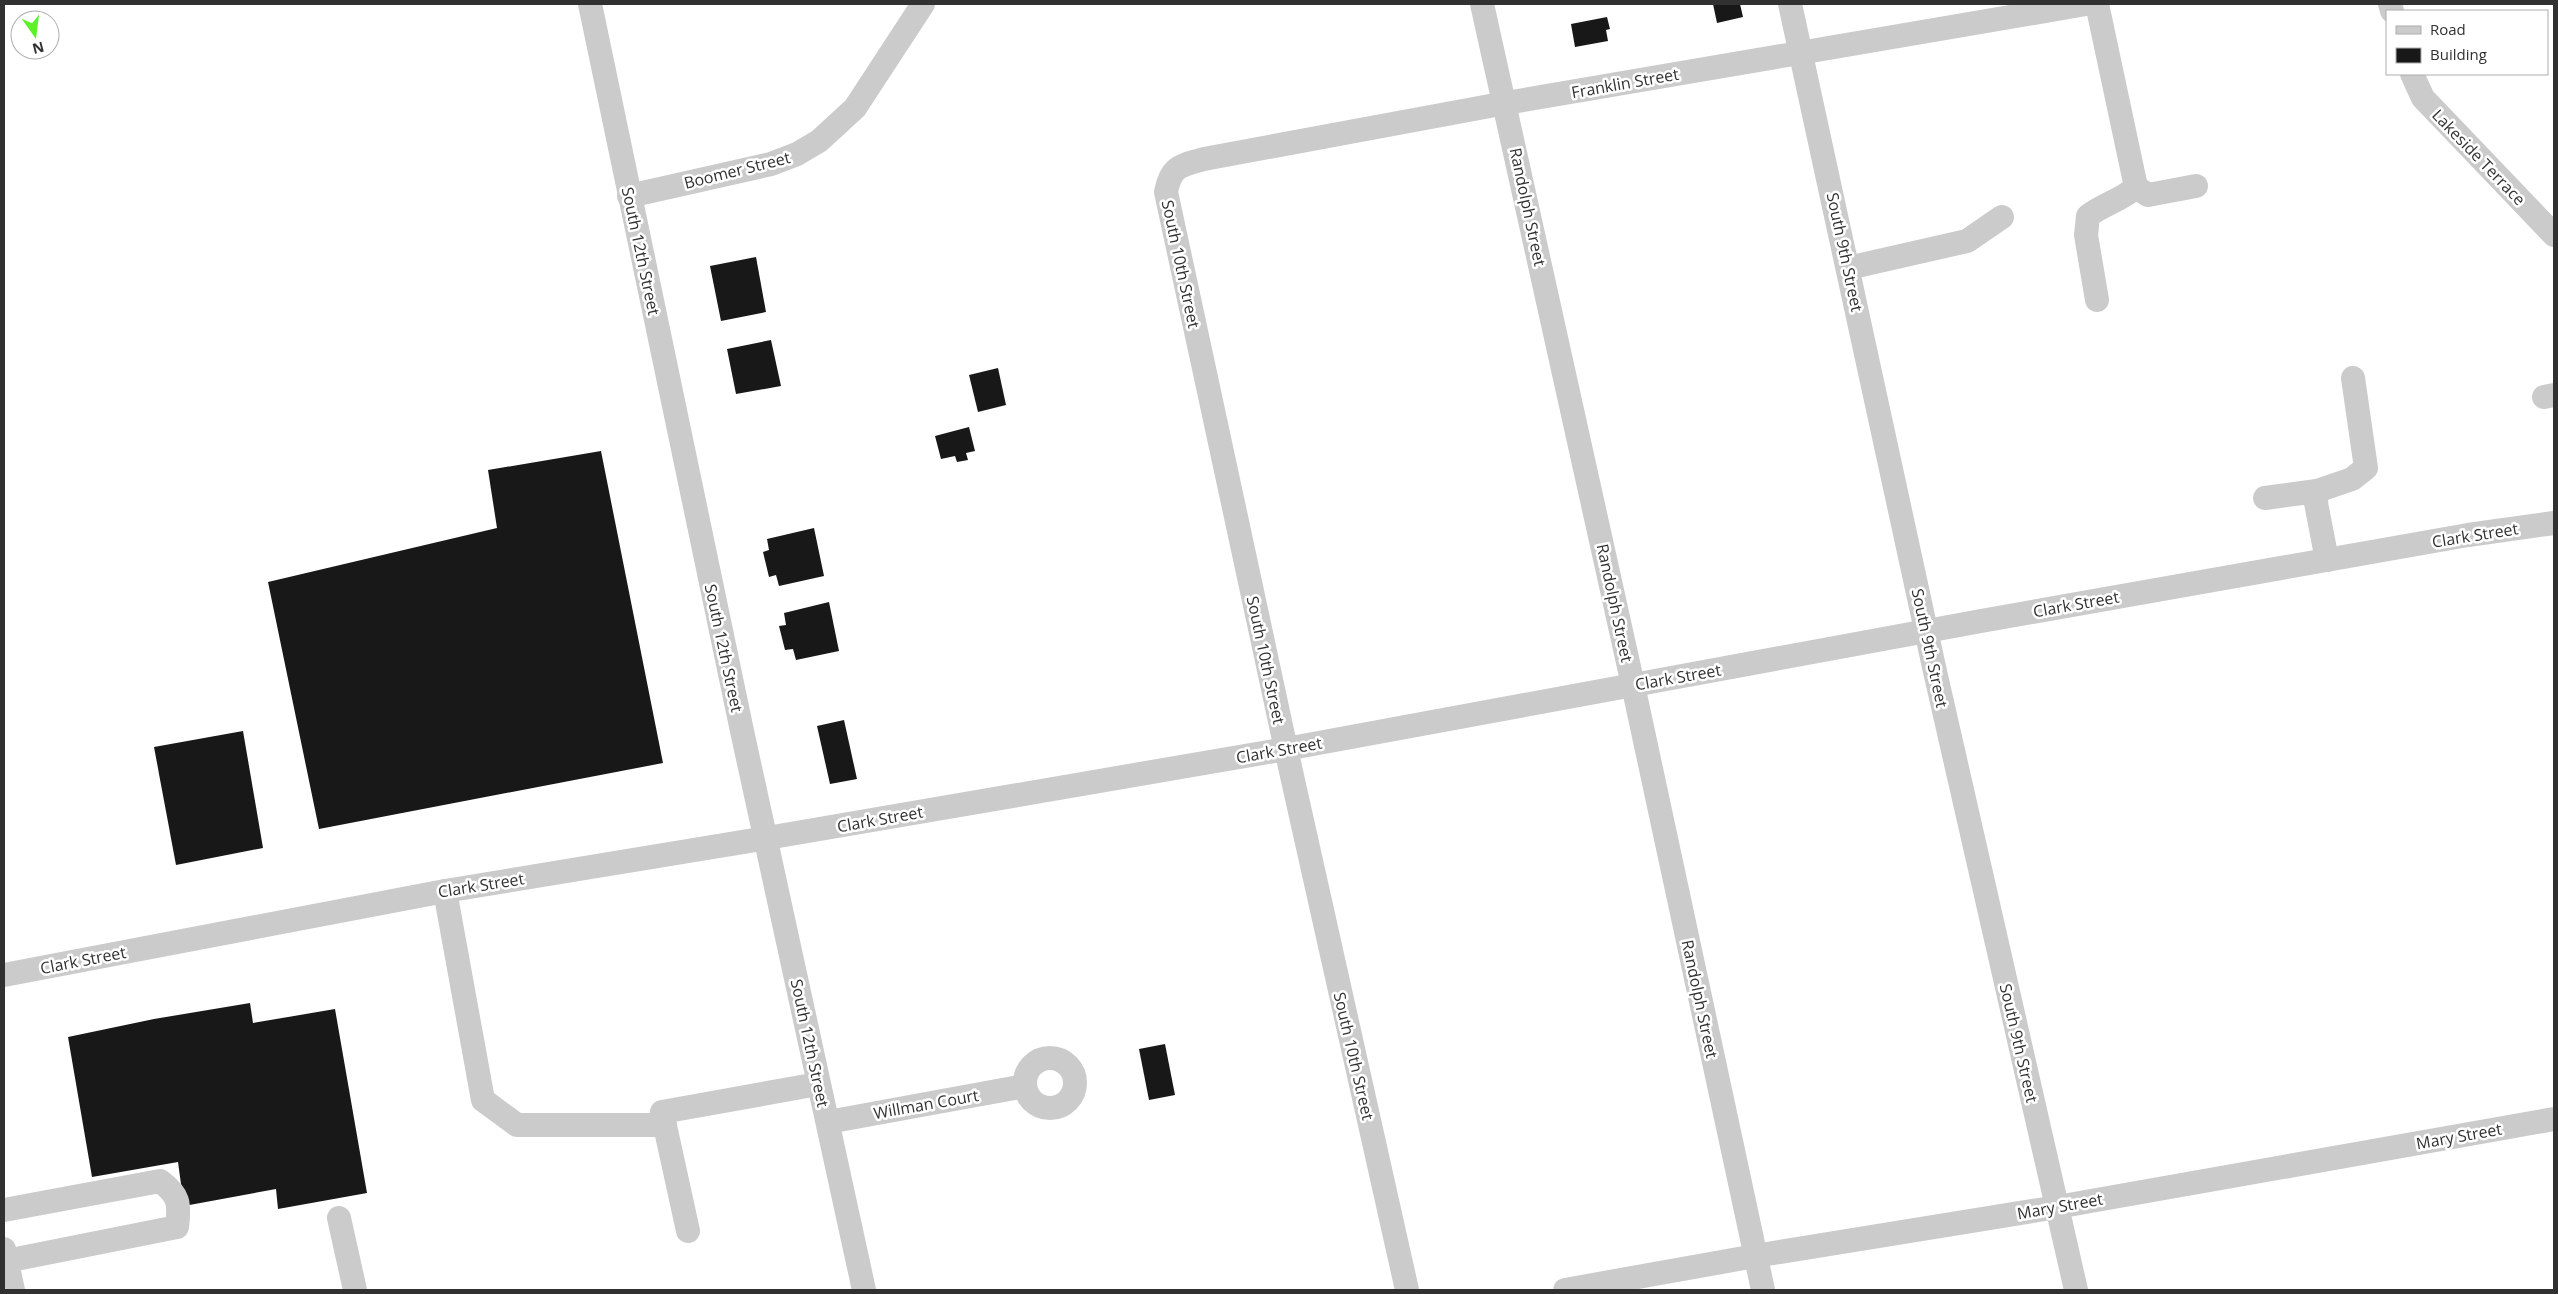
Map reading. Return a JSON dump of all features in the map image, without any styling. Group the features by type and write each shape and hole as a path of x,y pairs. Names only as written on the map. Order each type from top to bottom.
{"street":[{"name":"South 12th Street","path":"590,4 740,722 767,838 818,1084 864,1290"},
{"name":"Boomer Street","path":"629,196 771,164 797,154 819,141 855,108 923,4"},
{"name":"Randolph Street","path":"1482,4 1506,103 1763,1290"},
{"name":"South 9th Street","path":"1790,4 1927,631 2076,1290"},
{"name":"Franklin Street","path":"1169,176 1180,166 1204,159 1506,103 2086,4"},
{"path":"2097,4 2136,187 2148,195 2196,186"},
{"name":"Lakeside Terrace","path":"2412,75 2423,98 2554,236"},
{"name":"South 10th Street","path":"1169,176 1166,192 1286,749 1407,1290"},
{"path":"2097,300 2086,234 2088,216 2102,206 2125,197 2136,187"},
{"path":"1848,268 1967,241 2002,218"},
{"path":"2266,498 2317,491 2352,479 2366,468 2353,378"},
{"path":"2317,491 2316,503 2327,560"},
{"name":"Clark Street","path":"4,975 445,891 1286,749 1927,631 2327,560 2554,523"},
{"path":"445,891 483,1100 517,1125 665,1125"},
{"path":"688,1230 662,1112 818,1084"},
{"name":"Willman Court","path":"828,1122 1025,1086"},
{"name":"Mary Street","path":"1565,1290 1755,1256 2056,1207 2554,1119"},
{"path":"4,1210 160,1181 175,1192 179,1209 177,1226 5,1255 13,1290"},
{"path":"340,1218 356,1290"}],"building":[{"path":"1713,4 1740,4 1743,17 1717,23"},
{"path":"1607,17 1610,29 1606,30 1608,41 1575,47 1571,24"},
{"path":"756,257 766,312 721,321 710,266"},
{"path":"771,340 781,386 736,394 727,349"},
{"path":"998,368 1006,405 978,412 969,375"},
{"path":"969,427 975,451 966,453 968,460 957,462 955,456 941,459 935,436"},
{"path":"601,451 663,763 319,829 268,582 497,528 488,470"},
{"path":"814,528 824,576 779,586 776,575 769,577 763,552 769,550 767,539"},
{"path":"829,602 839,651 796,660 793,649 785,650 779,626 786,625 784,613"},
{"path":"844,720 857,779 830,784 817,726"},
{"path":"243,731 263,848 176,865 154,747"},
{"path":"250,1003 253,1023 335,1009 367,1193 278,1209 276,1189 184,1206 178,1162 92,1177 68,1037 154,1019"},
{"path":"1165,1044 1175,1095 1149,1100 1139,1049"}]}
